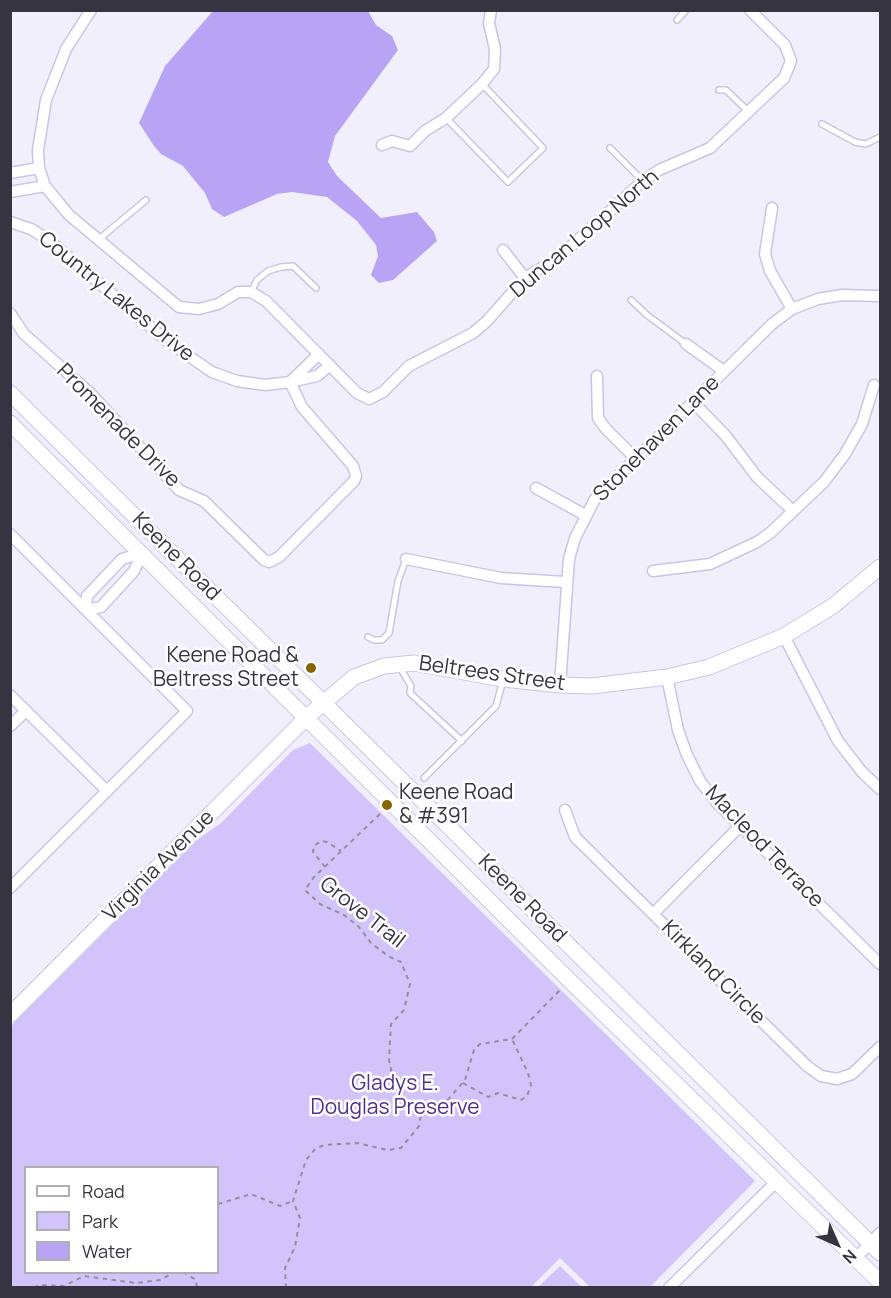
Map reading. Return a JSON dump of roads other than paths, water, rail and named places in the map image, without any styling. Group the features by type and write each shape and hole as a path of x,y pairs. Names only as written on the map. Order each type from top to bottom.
{"main road":[{"name":"Keene Road","path":"10,393 495,872 877,1243"},
{"name":"Keene Road","path":"10,423 569,980 880,1282"},
{"name":"Beltrees Street","path":"307,717 354,677 369,670 398,664 433,664 503,679 560,685 592,686 667,677 719,663 784,636 833,606 880,567"},
{"path":"177,588 213,611 297,694 312,702 322,702"},
{"path":"307,717 317,717 333,726 459,851 495,872"},
{"name":"Virginia Avenue","path":"10,1015 307,717"}],"street":[{"path":"91,10 66,49 48,91 40,126 39,168 45,186 69,215 179,307 199,309 218,304 238,292 251,292 266,301 330,365"},
{"path":"382,145 392,141 410,146 425,131 447,118 482,84 494,69 495,49 489,23 491,10"},
{"name":"Duncan Loop North","path":"330,365 357,393 369,399 383,392 409,366 473,333 487,321 525,278 566,252 643,181 659,170 710,148 784,78 791,61 785,45 750,10"},
{"path":"10,173 39,168"},
{"path":"10,192 45,186"},
{"path":"772,208 765,254 770,271 792,309"},
{"name":"Country Lakes Drive","path":"10,222 31,229 50,241 166,341 212,372 237,381 265,385 317,376 330,365"},
{"path":"503,250 525,278"},
{"name":"Stonehaven Lane","path":"560,685 565,582 574,538 595,499 724,371 792,309 818,299 842,295 880,296"},
{"name":"Promenade Drive","path":"10,313 24,334 90,393 179,490 204,501 260,557 269,562 279,557 350,485 356,476 353,466 302,407 290,382"},
{"path":"686,344 724,371"},
{"path":"290,382 319,354"},
{"path":"597,376 598,418 634,458"},
{"path":"654,571 710,564 757,542 824,482 845,454 862,424 878,386"},
{"path":"693,402 725,435 757,477 793,511"},
{"path":"536,488 585,515"},
{"path":"10,534 187,711 10,888"},
{"path":"86,610 101,607 134,571 142,554"},
{"path":"86,610 87,596 122,560 142,554"},
{"path":"406,559 501,578 565,582"},
{"path":"784,636 838,741 862,772 880,789"},
{"name":"Macleod Terrace","path":"667,677 678,730 687,755 706,788 740,826 880,964"},
{"path":"10,695 107,791"},
{"path":"10,726 26,711"},
{"name":"Kirkland Circle","path":"564,810 575,837 807,1066 821,1076 837,1079 852,1074 880,1047"},
{"path":"653,914 740,826"},
{"path":"669,1287 777,1181"},
{"path":"856,1258 877,1243"}],"lane":[{"path":"677,20 686,10"},
{"path":"447,118 508,182 543,148 482,84"},
{"path":"719,90 726,90 750,112"},
{"path":"822,124 855,142 866,144 880,137"},
{"path":"610,148 643,181"},
{"path":"98,240 146,200"},
{"path":"251,292 257,280 268,271 293,266 316,288"},
{"path":"632,300 646,315 686,344"},
{"path":"368,637 382,640 389,633 398,581 406,559"},
{"path":"398,664 411,686 410,693 462,741"},
{"path":"424,778 496,705 503,679"}],"water":[{"path":"213,11 368,11 376,25 392,36 398,50 335,136 328,162 337,176 381,218 417,212 434,232 437,241 393,280 379,283 371,275 378,256 376,245 357,221 327,197 292,192 277,194 224,217 212,209 205,193 183,166 161,154 154,146 139,123 165,66"}],"place":[{"name":"Keene Road & Beltress Street","path":"311,668"},
{"name":"Keene Road & #391","path":"387,805"}],"park label":[{"name":"Gladys E. Douglas Preserve","path":"395,1096"}]}
